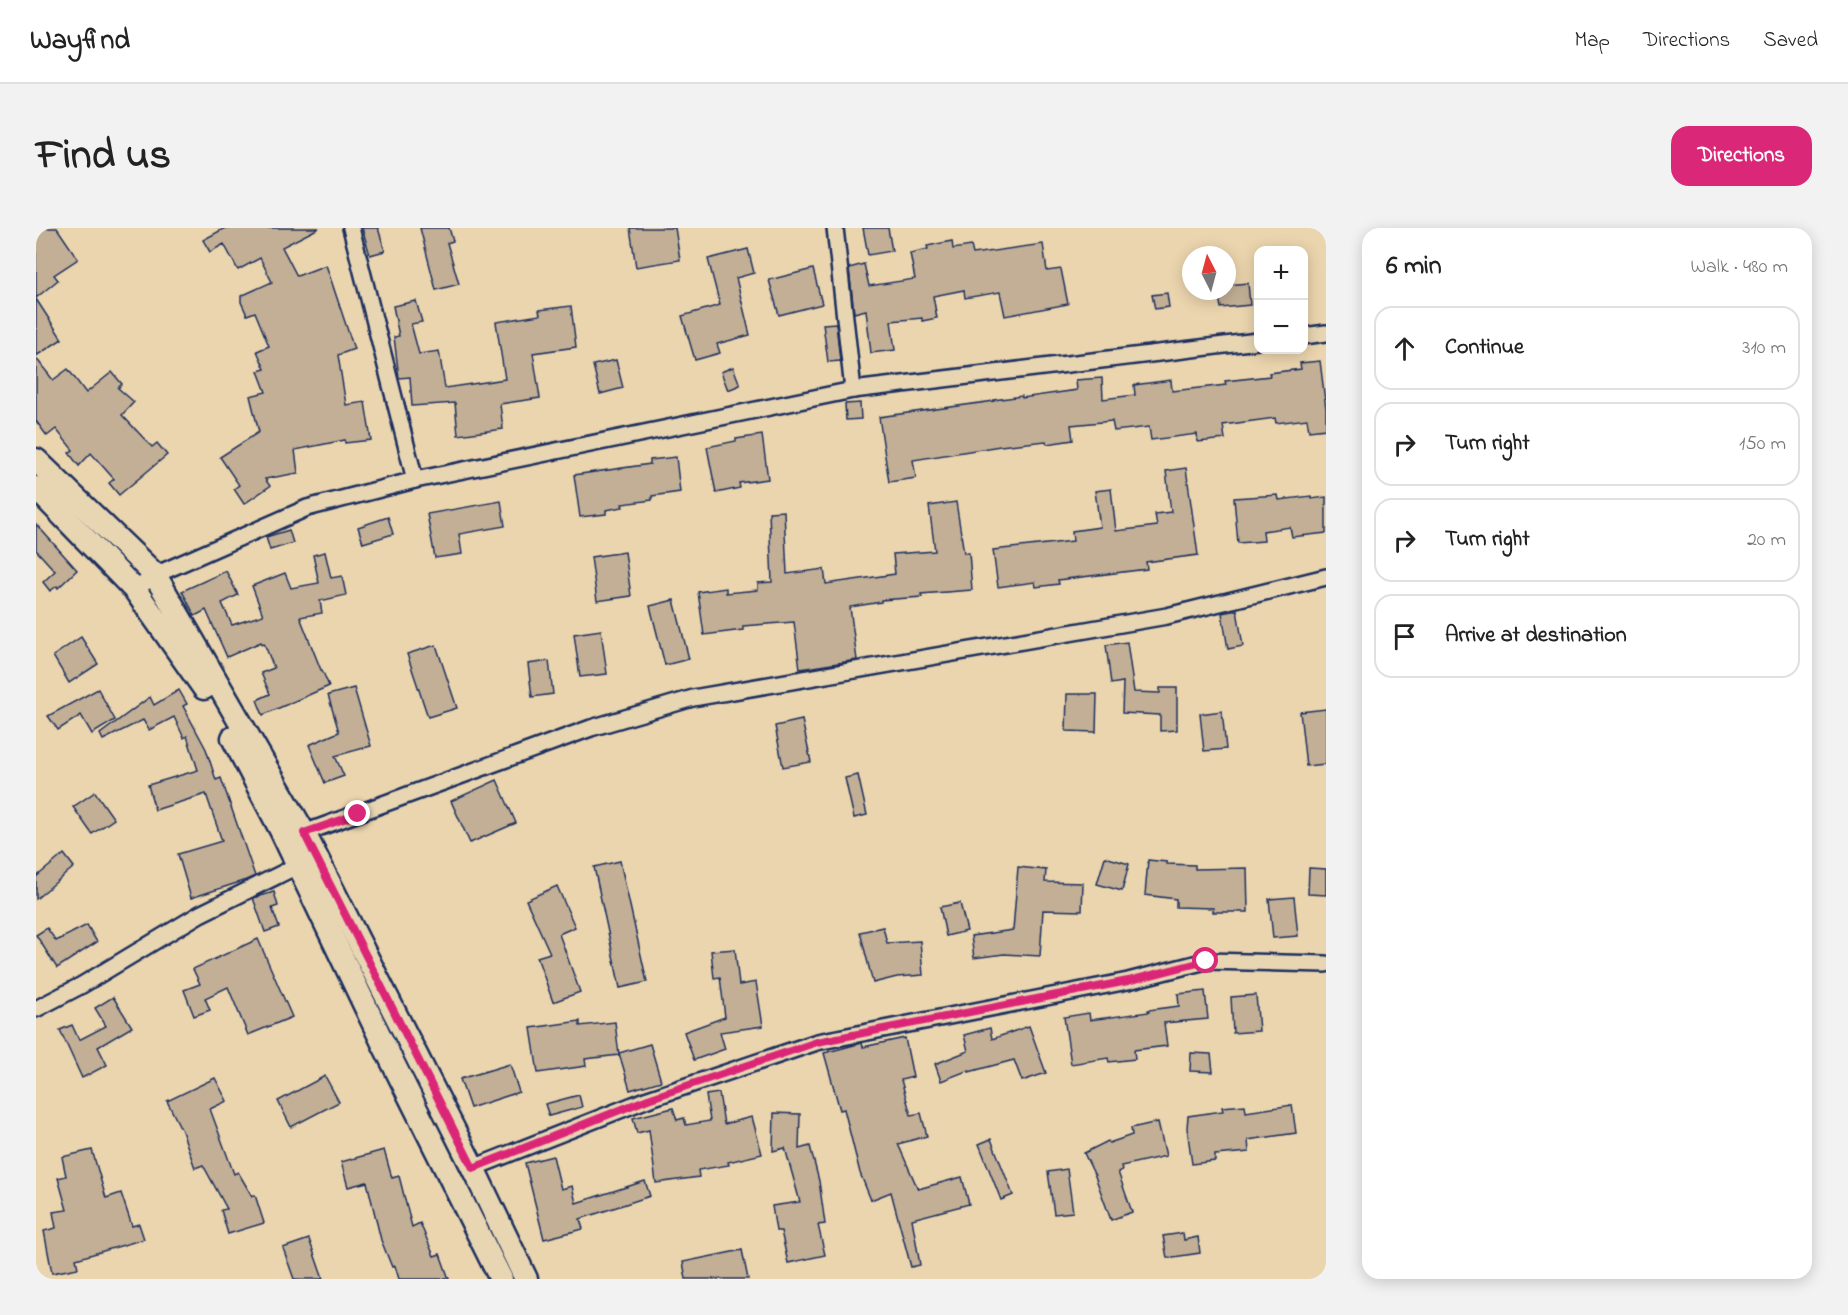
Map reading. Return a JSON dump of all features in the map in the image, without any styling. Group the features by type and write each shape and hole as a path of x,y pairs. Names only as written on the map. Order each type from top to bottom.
{"street":[{"path":"351,228 415,480"},
{"path":"835,228 853,390"},
{"path":"1308,335 1326,333"},
{"path":"135,590 155,575 308,508 415,480 853,390 1254,342"},
{"path":"36,460 155,575 304,833 473,1168 526,1279"},
{"path":"36,488 135,590 193,670 220,713 297,866 495,1277"},
{"path":"304,833 591,728 693,698 1167,616 1326,577"},
{"path":"36,1009 82,985 200,914 297,866"},
{"path":"473,1168 648,1099 817,1042 1128,981 1206,961 1326,964"}],"building":[{"path":"36,228 57,228 78,259 54,275 58,280 36,298"},
{"path":"225,228 319,228 282,247 297,276 326,265 354,349 338,355 346,405 365,402 371,440 345,443 345,440 295,450 298,473 265,479 270,486 244,504 234,489 239,485 220,457 259,432 250,396 266,392 258,371 265,369 257,351 269,346 255,312 247,315 241,302 241,296 272,282 260,258 238,270 224,244 210,252 203,240"},
{"path":"362,228 378,228 385,251 370,255"},
{"path":"420,228 449,228 453,241 447,243 459,284 436,290"},
{"path":"630,228 675,228 680,260 636,267"},
{"path":"863,228 888,228 892,251 868,255"},
{"path":"952,241 953,249 971,246 973,254 1043,244 1047,271 1061,269 1068,304 1005,316 1000,292 965,298 964,290 933,296 937,318 922,321 922,318 891,321 895,350 871,353 866,310 854,313 849,268 864,264 869,286 915,279 910,253 928,249 927,246"},
{"path":"748,249 754,273 736,278 750,335 717,344 720,353 695,360 682,316 720,305 708,259"},
{"path":"813,269 822,304 779,315 769,280"},
{"path":"1248,283 1250,305 1221,308 1220,300 1236,300 1236,284"},
{"path":"1167,293 1169,307 1155,309 1152,295"},
{"path":"36,299 62,339 36,356"},
{"path":"416,301 422,322 411,324 419,354 439,351 445,388 505,379 496,322 540,315 539,310 571,306 576,347 533,353 540,398 500,404 503,429 458,435 455,403 412,406 410,377 399,378 394,337 399,336 393,306"},
{"path":"836,323 840,361 828,362 823,324"},
{"path":"36,358 53,380 68,369 86,393 112,372 122,384 118,388 134,402 122,415 152,447 157,443 167,455 119,495 109,483 114,479 91,453 79,466 69,453 73,450 56,429 47,436 36,421"},
{"path":"616,360 623,388 600,394 593,365"},
{"path":"1320,361 1326,429 1309,431 1307,419 1276,423 1275,418 1223,425 1225,439 1198,442 1197,434 1151,440 1149,427 1114,431 1112,421 1071,425 1073,440 1047,444 1046,441 1000,446 913,460 916,478 889,482 879,417 1077,390 1076,380 1102,378 1103,399 1135,395 1134,385 1171,380 1172,391 1226,385 1225,381 1270,376 1269,373 1301,369 1300,363"},
{"path":"733,367 740,385 728,390 721,372"},
{"path":"860,403 861,419 846,420 845,404"},
{"path":"762,435 768,479 739,483 740,488 716,493 707,447"},
{"path":"676,457 680,492 652,496 652,500 622,504 623,507 606,510 606,514 580,517 574,475 650,464 650,460"},
{"path":"1186,468 1198,555 1146,562 1147,569 1058,580 1059,584 1036,587 1035,582 998,587 993,550 1073,541 1072,531 1100,527 1095,491 1111,489 1116,531 1157,526 1155,514 1171,512 1166,471"},
{"path":"1278,495 1279,500 1311,496 1311,499 1326,497 1326,533 1292,537 1290,527 1263,531 1264,541 1238,543 1234,498"},
{"path":"501,501 505,526 459,534 462,554 435,558 427,514"},
{"path":"956,502 964,553 969,553 972,590 921,594 922,597 881,600 881,602 850,607 857,660 800,669 794,622 743,626 743,630 704,635 698,592 726,588 726,593 758,590 758,583 772,582 769,512 784,511 787,574 824,569 826,584 895,574 893,554 935,551 929,506"},
{"path":"388,517 393,534 363,543 358,527"},
{"path":"36,524 77,570 58,588 57,586 50,591 43,582 55,571 36,550"},
{"path":"289,530 293,543 270,550 266,537"},
{"path":"325,552 331,578 342,576 346,595 320,601 322,613 300,617 329,686 263,715 257,700 270,694 261,673 274,668 264,643 261,642 227,657 206,610 195,616 182,591 226,571 238,595 222,603 232,625 263,615 252,586 285,573 291,588 319,583 313,555"},
{"path":"625,552 631,596 597,601 591,557"},
{"path":"674,600 689,659 665,665 650,606"},
{"path":"1237,610 1243,646 1228,649 1222,613"},
{"path":"601,630 607,674 580,677 574,634"},
{"path":"81,637 98,664 69,683 53,656"},
{"path":"1127,642 1134,692 1160,693 1160,688 1177,688 1177,730 1160,731 1160,715 1122,713 1123,682 1111,684 1106,645"},
{"path":"436,645 457,708 428,717 407,654"},
{"path":"549,661 553,694 532,697 528,664"},
{"path":"354,688 371,746 335,756 344,776 325,783 309,745 339,732 328,695"},
{"path":"98,689 115,720 92,734 81,715 58,730 48,716"},
{"path":"179,690 187,704 183,706 206,749 216,780 221,778 255,876 191,898 178,854 222,841 206,794 155,810 148,785 198,770 187,736 184,738 174,717 149,730 143,720 103,740 100,734 150,697 154,705"},
{"path":"1067,694 1097,694 1096,732 1066,731"},
{"path":"1326,709 1326,764 1306,766 1300,712"},
{"path":"1222,711 1226,749 1204,751 1200,714"},
{"path":"802,720 811,762 783,767 775,726"},
{"path":"858,775 867,815 854,818 845,778"},
{"path":"497,780 516,823 470,843 451,801"},
{"path":"95,792 114,819 92,834 73,807"},
{"path":"64,854 74,867 36,899 36,877"},
{"path":"1105,857 1129,864 1122,891 1097,884"},
{"path":"1148,860 1167,862 1167,864 1195,865 1195,869 1247,868 1248,912 1213,912 1213,908 1176,907 1176,899 1145,895"},
{"path":"620,861 647,982 620,988 594,867"},
{"path":"1018,867 1046,870 1045,882 1083,883 1082,911 1043,910 1040,956 1004,954 974,958 971,936 1013,930"},
{"path":"1309,868 1326,869 1326,895 1308,894"},
{"path":"557,886 575,927 559,934 580,992 553,1002 537,957 550,953 526,900"},
{"path":"274,892 278,906 272,908 279,927 265,932 253,898"},
{"path":"1294,897 1298,936 1273,938 1269,899"},
{"path":"960,903 967,931 946,936 940,907"},
{"path":"87,925 97,942 57,968 36,935 47,928 56,941"},
{"path":"883,927 887,943 920,941 923,975 897,977 873,983 860,932"},
{"path":"258,939 292,1017 248,1035 228,987 205,998 210,1010 194,1016 184,990 200,984 193,969"},
{"path":"735,949 739,985 756,982 763,1026 720,1032 725,1049 694,1060 684,1032 725,1017 720,977 714,978 711,951"},
{"path":"1205,991 1208,1019 1164,1023 1167,1046 1134,1050 1135,1059 1109,1062 1108,1058 1071,1064 1064,1017 1089,1013 1090,1020 1149,1012 1148,1010 1179,1006 1178,994"},
{"path":"1256,995 1259,1031 1233,1033 1231,997"},
{"path":"113,997 132,1027 98,1047 107,1065 82,1078 60,1030 72,1025 79,1040 106,1026 95,1008"},
{"path":"580,1021 580,1026 615,1022 619,1055 585,1059 586,1066 538,1073 531,1028"},
{"path":"1029,1026 1046,1073 1022,1081 1014,1060 969,1072 969,1070 941,1081 935,1064 968,1051 964,1035 990,1028 992,1039"},
{"path":"905,1038 913,1077 901,1080 911,1115 921,1113 927,1136 898,1144 918,1189 962,1177 969,1204 912,1219 920,1265 911,1267 891,1192 871,1200 860,1173 844,1109 840,1110 824,1053 862,1043 863,1047"},
{"path":"650,1044 661,1081 630,1090 619,1053"},
{"path":"1191,1053 1211,1054 1213,1072 1190,1071"},
{"path":"510,1064 519,1092 470,1108 460,1079"},
{"path":"325,1076 339,1102 291,1127 278,1101"},
{"path":"215,1078 227,1101 210,1109 234,1174 238,1172 252,1196 255,1195 264,1223 228,1234 221,1210 227,1209 203,1165 195,1168 182,1131 167,1101"},
{"path":"719,1093 724,1124 752,1117 762,1154 728,1162 729,1165 698,1170 699,1177 656,1183 649,1130 637,1133 633,1118 673,1108 677,1120 684,1118 686,1125 710,1121 706,1095"},
{"path":"579,1095 582,1107 549,1116 545,1104"},
{"path":"1245,1105 1246,1112 1292,1105 1296,1133 1248,1140 1249,1152 1215,1155 1215,1161 1192,1164 1187,1128 1188,1116 1223,1111 1222,1107"},
{"path":"774,1113 800,1114 799,1149 810,1146 819,1181 825,1224 818,1225 825,1255 788,1263 781,1231 776,1231 772,1206 800,1202 785,1148 773,1151"},
{"path":"1158,1122 1166,1156 1121,1166 1122,1170 1118,1172 1132,1212 1111,1220 1084,1153 1108,1141 1109,1143 1132,1135 1131,1128"},
{"path":"991,1139 1013,1195 1001,1200 979,1144"},
{"path":"92,1150 106,1198 121,1193 132,1226 139,1224 144,1239 76,1259 78,1268 52,1273 44,1231 56,1228 53,1212 67,1210 58,1178 66,1176 62,1157"},
{"path":"384,1150 392,1178 399,1176 412,1227 420,1223 434,1256 440,1254 449,1279 399,1279 395,1266 392,1267 381,1240 367,1182 348,1187 341,1162"},
{"path":"553,1156 561,1189 572,1186 576,1203 645,1181 650,1196 580,1219 583,1229 544,1239 525,1163"},
{"path":"1067,1169 1073,1212 1054,1214 1048,1172"},
{"path":"1183,1233 1184,1240 1198,1237 1200,1253 1167,1258 1163,1236"},
{"path":"309,1239 323,1279 294,1279 283,1248"},
{"path":"742,1250 748,1279 686,1279 683,1262"}],"route":[{"path":"358,814 304,833 473,1168 648,1099 817,1042 1128,981 1206,961"}]}
